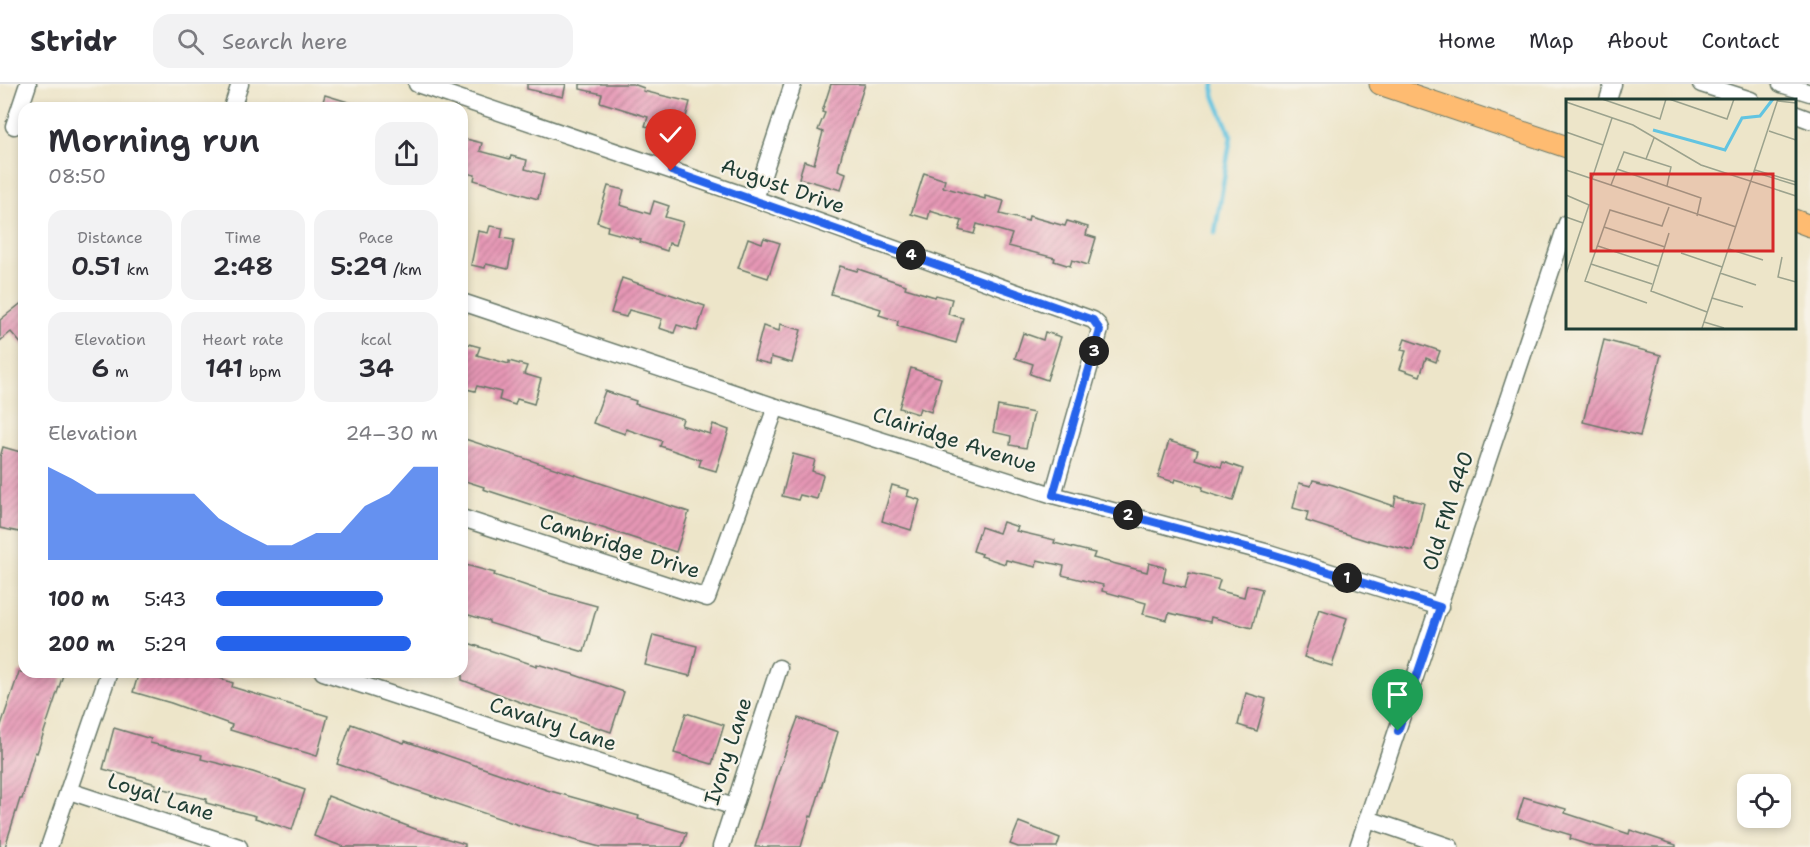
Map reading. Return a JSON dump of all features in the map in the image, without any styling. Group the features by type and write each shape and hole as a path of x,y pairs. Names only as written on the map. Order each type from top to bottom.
{"main road":[{"path":"1380,84 1566,147"},
{"path":"1795,220 1810,226"}],"street":[{"path":"21,102 28,84"},
{"path":"234,102 240,84"},
{"name":"August Drive","path":"417,84 755,200 1093,320 1100,330 1053,495"},
{"path":"755,200 793,84"},
{"path":"1608,99 1613,84"},
{"path":"1701,84 1748,99"},
{"path":"1781,84 1810,93"},
{"path":"12,126 18,110"},
{"path":"1795,114 1810,120"},
{"name":"Old FM 440","path":"1358,847 1566,226"},
{"name":"Clairidge Avenue","path":"468,304 1053,495 1269,553 1440,607"},
{"name":"Cambridge Drive","path":"468,520 707,598 776,406"},
{"name":"Ivory Lane","path":"721,847 779,668"},
{"path":"49,847 107,678"},
{"name":"Cavalry Lane","path":"341,678 734,807"},
{"name":"Loyal Lane","path":"69,791 239,847"},
{"path":"1368,819 1450,847"}],"building":[{"path":"527,84 566,84 563,97 527,89"},
{"path":"580,84 633,84 644,88 643,91 690,102 683,128 662,123 660,130 645,126 648,117 600,102 602,94 580,89"},
{"path":"831,84 865,84 838,170 846,173 841,190 799,178 804,161 814,164 823,132 818,130 825,113 822,112"},
{"path":"325,95 348,102 323,102"},
{"path":"468,140 482,143 480,151 510,159 511,156 527,160 525,169 544,174 538,199 474,180 475,175 468,173"},
{"path":"924,173 945,180 943,187 985,199 985,196 1004,201 1000,214 1028,221 1029,216 1065,226 1067,221 1088,227 1086,235 1096,238 1088,265 1072,260 1070,266 1054,261 1055,258 1008,246 1012,234 977,224 974,234 959,230 962,221 930,211 928,219 911,214"},
{"path":"608,186 624,190 620,205 650,214 654,201 669,206 665,217 683,222 676,245 669,243 667,251 640,242 641,240 607,231 608,226 597,222"},
{"path":"490,226 503,228 501,238 514,240 508,269 486,264 485,268 471,265 478,231 488,233"},
{"path":"748,238 762,243 764,238 780,243 768,278 738,268"},
{"path":"840,266 857,271 858,269 935,297 936,295 952,299 948,314 963,318 956,343 897,326 898,321 879,315 881,309 831,294"},
{"path":"622,278 705,306 697,331 677,325 674,333 659,328 662,319 629,310 626,317 611,313"},
{"path":"18,306 18,340 11,332 0,341 0,320"},
{"path":"780,324 801,330 792,363 771,357 770,364 754,360 763,326 779,331"},
{"path":"1045,332 1061,337 1047,380 1030,374 1033,364 1015,358 1023,333 1043,340"},
{"path":"1405,339 1440,351 1436,362 1426,358 1420,376 1400,369 1406,351 1401,350"},
{"path":"1604,340 1661,355 1640,436 1583,422"},
{"path":"468,344 480,347 477,355 509,364 509,361 527,366 524,374 541,379 534,404 517,399 515,405 499,400 501,392 477,386 475,391 468,389"},
{"path":"911,368 941,378 931,412 920,408 918,414 899,408"},
{"path":"605,391 636,401 635,404 683,419 681,425 710,434 713,424 729,430 716,471 699,466 701,460 660,446 662,441 626,429 625,434 593,423"},
{"path":"998,406 1034,413 1026,448 1010,445 1011,436 993,432"},
{"path":"468,440 689,512 676,552 483,489 484,487 468,482"},
{"path":"1169,441 1198,450 1195,459 1221,467 1223,462 1243,469 1233,501 1202,491 1203,487 1158,477"},
{"path":"3,447 18,451 18,532 0,528 0,457"},
{"path":"793,454 815,460 812,471 823,475 817,499 800,495 798,500 782,496"},
{"path":"1313,480 1394,506 1396,496 1424,503 1413,551 1368,541 1306,521 1308,512 1293,508 1299,483 1311,486"},
{"path":"892,485 909,490 907,496 920,500 911,530 882,521"},
{"path":"1003,522 1018,527 1016,531 1095,553 1093,558 1147,572 1149,563 1166,568 1163,582 1185,588 1189,573 1220,580 1217,590 1244,597 1247,585 1262,589 1252,628 1211,617 1210,622 1169,613 1167,620 1143,614 1146,603 1102,591 1103,585 1062,575 1064,566 1037,560 1036,567 1006,560 1005,564 973,551 981,527 999,533"},
{"path":"468,566 545,592 597,606 584,652 489,623 489,621 468,615"},
{"path":"1319,609 1347,618 1332,666 1304,657"},
{"path":"653,635 697,646 690,676 645,665"},
{"path":"468,643 624,692 611,732 525,704 462,680 462,678 468,678"},
{"path":"18,675 18,678 62,678 37,753 35,752 5,847 0,847 0,728"},
{"path":"137,678 219,678 233,683 232,687 328,716 317,756 230,730 232,725 133,692"},
{"path":"1246,693 1266,699 1257,731 1238,725"},
{"path":"686,713 724,725 712,764 674,753"},
{"path":"798,718 838,732 812,817 810,816 801,847 755,847 780,767"},
{"path":"351,724 547,790 639,816 638,819 687,833 682,847 600,847 525,827 337,764"},
{"path":"114,728 151,739 150,743 202,755 201,759 253,772 305,790 292,830 255,818 256,816 206,803 207,799 155,787 156,784 103,769"},
{"path":"328,796 418,830 465,844 465,847 344,847 314,836"},
{"path":"1524,797 1566,809 1565,813 1629,834 1630,830 1676,845 1676,847 1595,847 1570,839 1571,835 1517,819"},
{"path":"1019,822 1060,838 1057,847 1018,847 1010,844"}],"waterway":[{"path":"1214,84 1213,93 1231,136 1215,233"}],"route":[{"path":"671,171 1093,320 1100,330 1053,495 1269,553 1440,607 1398,731"}]}
